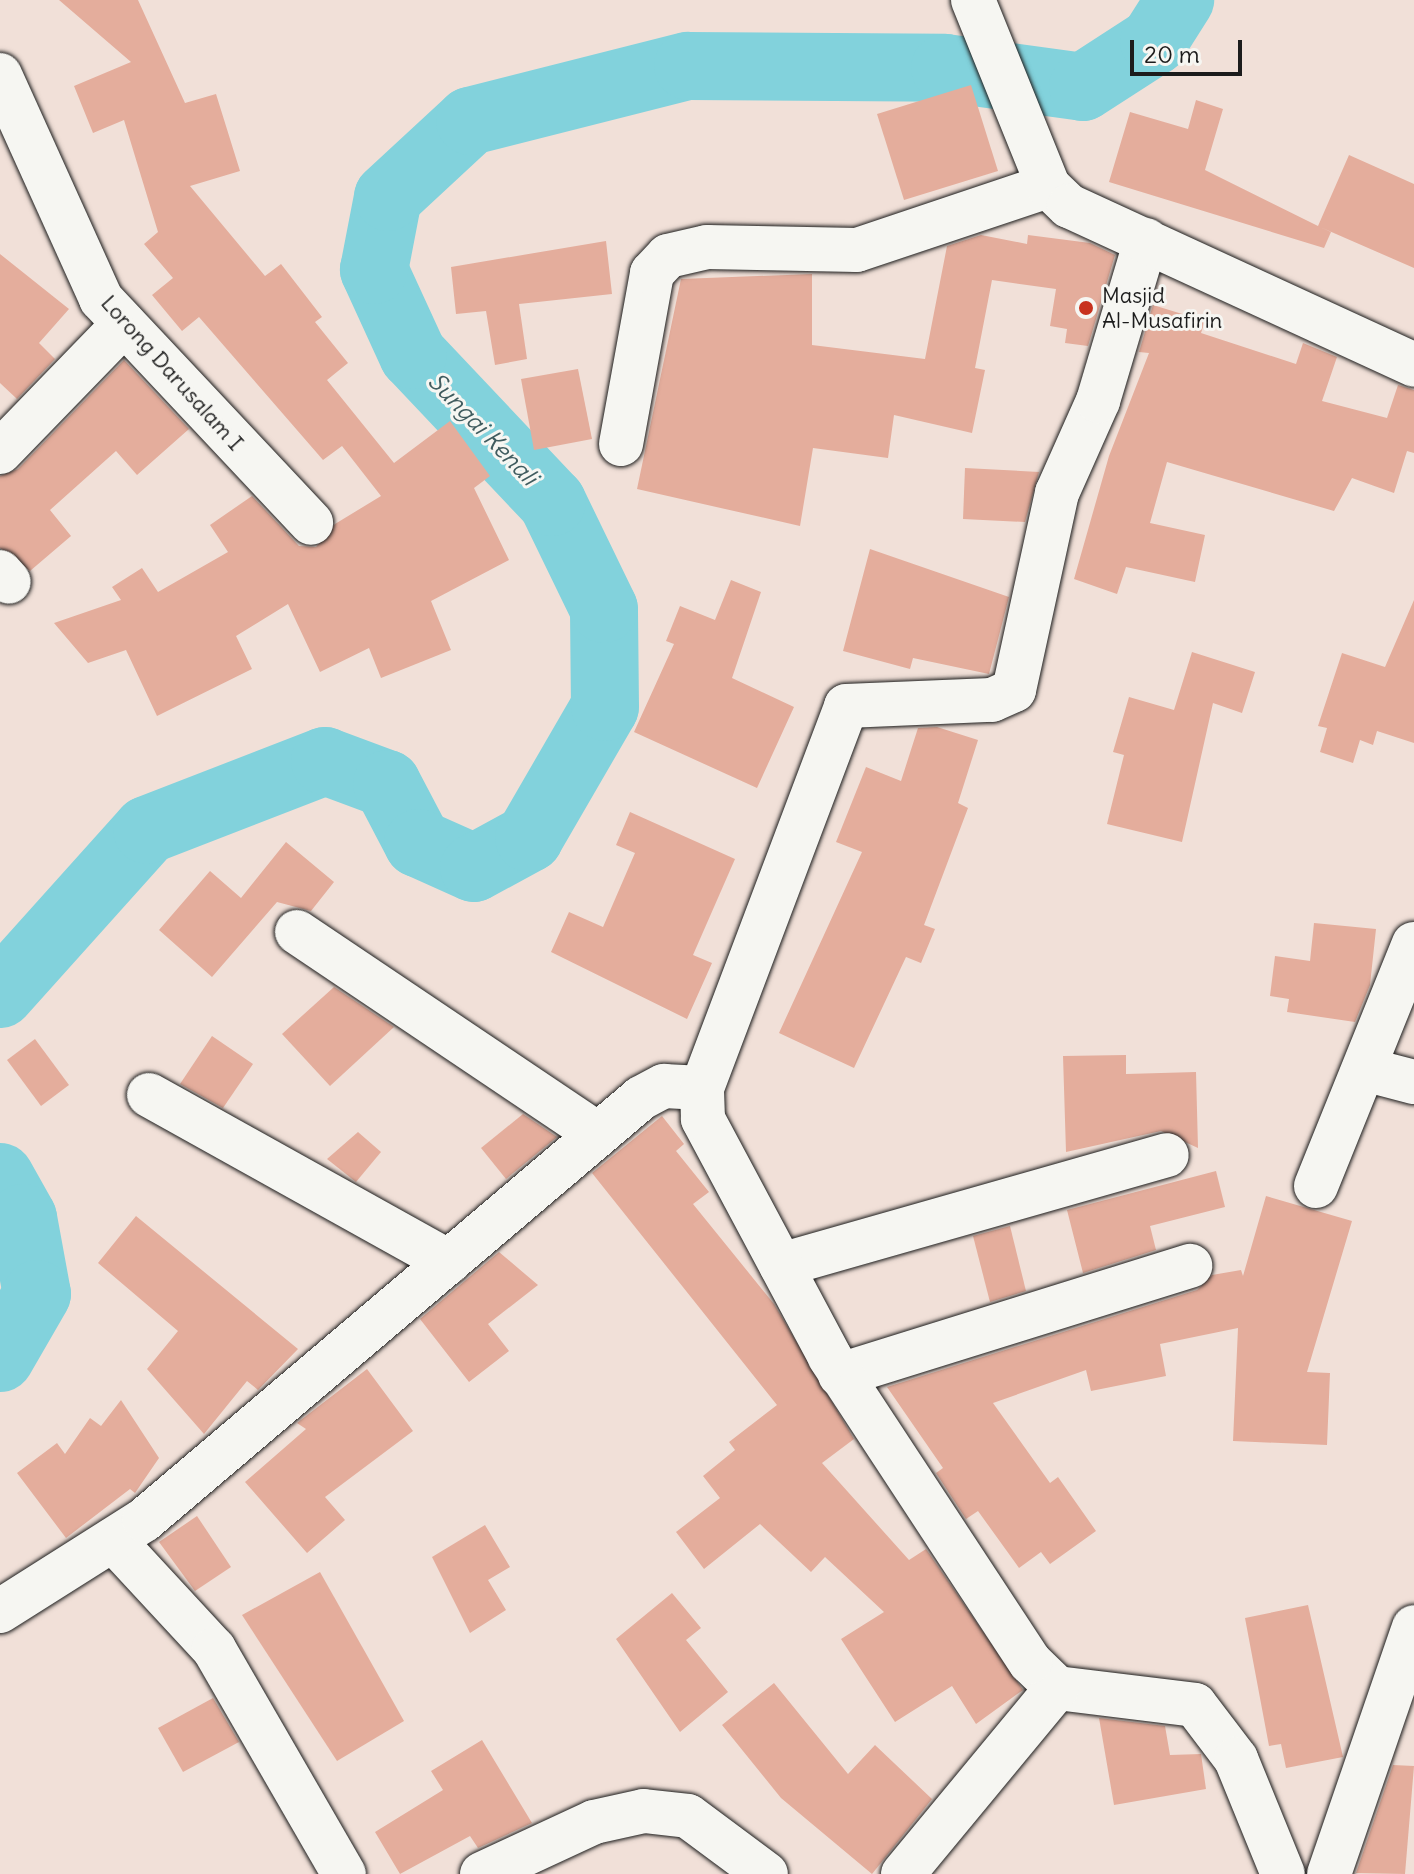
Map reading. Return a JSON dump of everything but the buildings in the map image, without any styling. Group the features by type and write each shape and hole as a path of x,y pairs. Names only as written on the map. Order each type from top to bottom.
{"street":[{"path":"978,15 1044,177 1069,206 1414,365"},
{"name":"Lorong Darusalam I","path":"4,96 101,299 311,523"},
{"path":"621,444 652,273 668,256 707,247 857,250 1044,177"},
{"path":"1146,240 1098,401 1062,478 1014,690 992,700 846,706 702,1088 703,1119 840,1375 1030,1662 1057,1688 1195,1705 1236,1759 1283,1874"},
{"path":"0,452 124,324"},
{"path":"297,932 598,1134"},
{"path":"1316,1186 1414,944"},
{"path":"1364,1069 1414,1082"},
{"path":"0,1611 113,1540 653,1090 702,1088"},
{"path":"149,1095 449,1262"},
{"path":"781,1265 1167,1155"},
{"path":"840,1375 1190,1266"},
{"path":"113,1540 214,1649 344,1874"},
{"path":"1329,1874 1414,1627"},
{"path":"903,1874 1057,1688"},
{"path":"482,1874 594,1822 644,1811 688,1816 766,1874"}],"waterway":[{"name":"Sungai Kenali","path":"0,994 147,830 325,761 387,784 418,843 474,868 529,838 605,707 604,609 552,502 413,355 374,270 388,197 470,121 688,66 945,68 1083,87 1154,41 1180,0"},
{"name":"Sungai Kenali","path":"0,1177 23,1218 37,1294 0,1358"}],"place":[{"name":"Masjid Al-Musafirin","path":"1086,308"}]}
